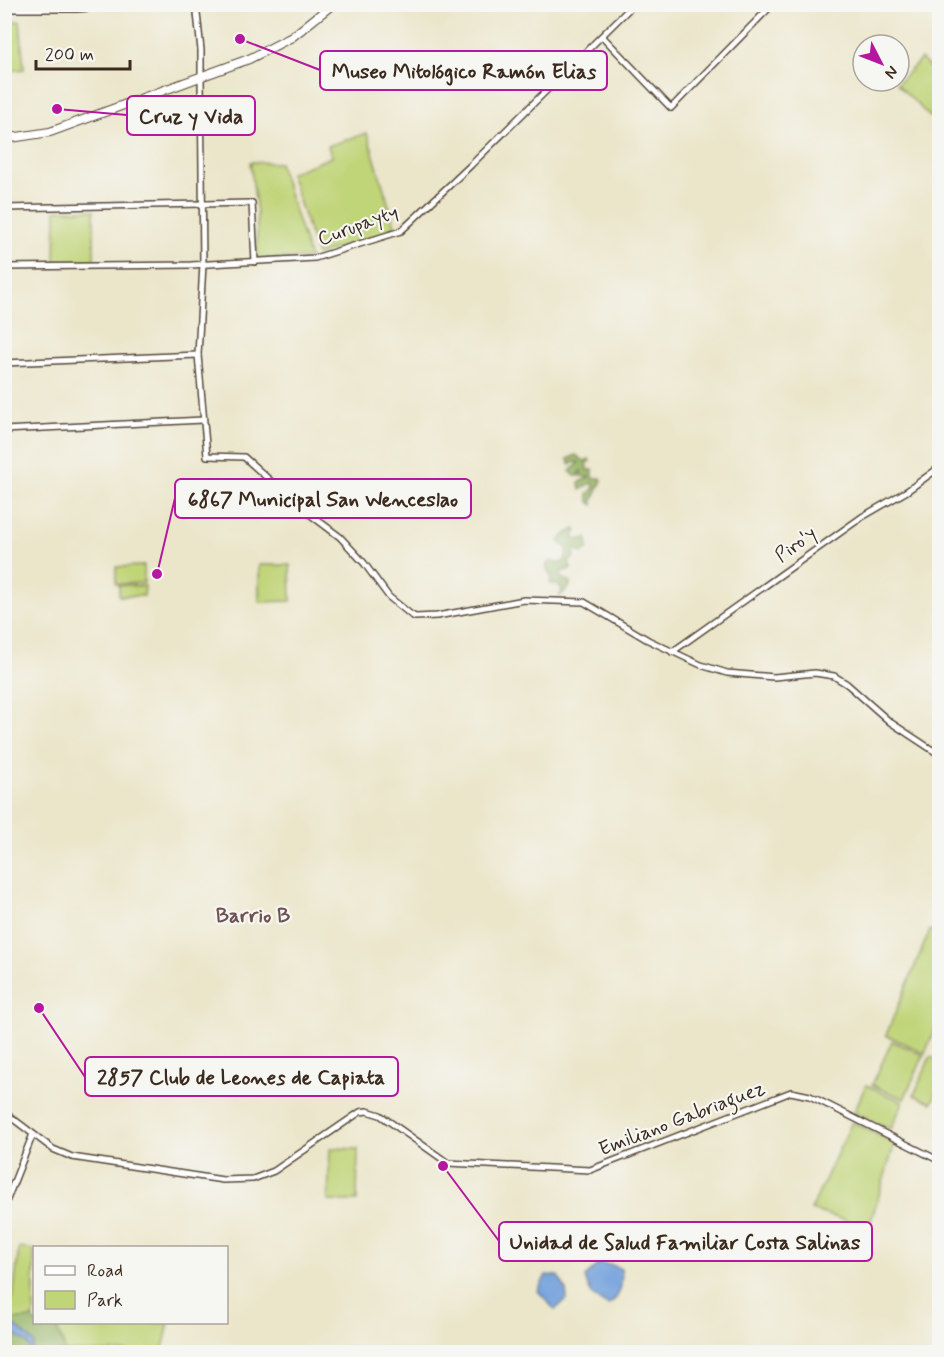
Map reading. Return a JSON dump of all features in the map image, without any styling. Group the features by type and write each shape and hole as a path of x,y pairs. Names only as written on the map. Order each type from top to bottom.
{"highway":[{"path":"201,75 279,41 326,4"},
{"path":"4,137 49,128 249,60 281,44 333,4"}],"street":[{"path":"4,9 77,9 132,4"},
{"path":"196,4 201,51 203,205 203,264 198,355 207,456 240,456 250,461 295,503 340,537 364,563 389,597 410,614 437,616 524,600 584,602 672,652 727,673 774,677 815,673 834,676 847,684 890,722 939,755"},
{"name":"Curupayty","path":"4,267 203,264 315,258 401,231 634,4"},
{"path":"602,36 671,108 772,4"},
{"path":"4,208 252,203 255,261"},
{"path":"4,363 198,355"},
{"path":"4,430 203,420"},
{"name":"Piro'y","path":"672,652 854,523 907,491 939,466"},
{"name":"Emiliano Gabriaguez","path":"4,1112 53,1149 72,1157 208,1179 240,1181 264,1176 274,1171 360,1112 367,1111 380,1115 448,1163 590,1170 791,1092 810,1096 939,1161"},
{"path":"4,1207 33,1134"}],"green space":[{"path":"20,21 24,69 5,71 5,22"},
{"path":"537,48 551,61 536,75 523,61"},
{"path":"921,59 939,77 939,108 930,117 906,93 911,93 911,69"},
{"path":"367,133 396,229 317,255 290,173 332,157 328,146"},
{"path":"250,162 279,163 310,258 257,259 257,213"},
{"path":"56,210 94,210 94,261 55,262"},
{"path":"576,455 584,461 589,459 590,461 586,464 588,471 593,470 593,478 602,480 593,505 589,502 588,494 594,484 591,483 580,490 579,483 589,477 580,476 582,471 575,476 570,471 579,463 569,464 568,459"},
{"path":"575,529 577,531 573,538 578,540 587,538 588,549 582,553 573,551 575,556 569,562 571,569 561,572 560,575 563,579 570,581 570,586 559,597 562,591 560,586 550,583 552,578 547,564 550,561 564,562 568,550 559,541"},
{"path":"259,565 290,565 291,601 259,602"},
{"path":"144,566 144,583 116,584 116,567"},
{"path":"119,585 145,586 144,596 119,596"},
{"path":"930,930 939,934 939,1019 925,1053 886,1035"},
{"path":"892,1041 924,1055 904,1099 872,1085"},
{"path":"930,1057 940,1061 939,1085 932,1103 914,1095"},
{"path":"866,1085 903,1102 891,1129 854,1112"},
{"path":"852,1122 895,1143 869,1227 811,1210"},
{"path":"330,1148 358,1149 357,1201 328,1201"},
{"path":"19,1248 33,1250 33,1324 169,1324 162,1352 5,1352 4,1300 13,1298"},
{"path":"33,1318 33,1324 55,1324 66,1352 5,1352 5,1320"}],"water":[{"path":"599,1264 612,1265 621,1269 620,1289 616,1298 608,1305 592,1294 585,1277"},
{"path":"546,1275 558,1276 566,1289 567,1299 555,1310 538,1291"},
{"path":"5,1321 20,1330 34,1343 32,1352 28,1352 30,1349 27,1343 5,1328"}],"place":[{"name":"Museo Mitológico Ramón Elias","path":"240,39"},
{"name":"Cruz y Vida","path":"57,109"},
{"name":"6867 Municipal San Wenceslao","path":"157,574"},
{"name":"2857 Club de Leones de Capiata","path":"39,1008"},
{"name":"Unidad de Salud Familiar Costa Salinas","path":"443,1166"}],"district":[{"name":"Barrio B","path":"253,916"}]}
